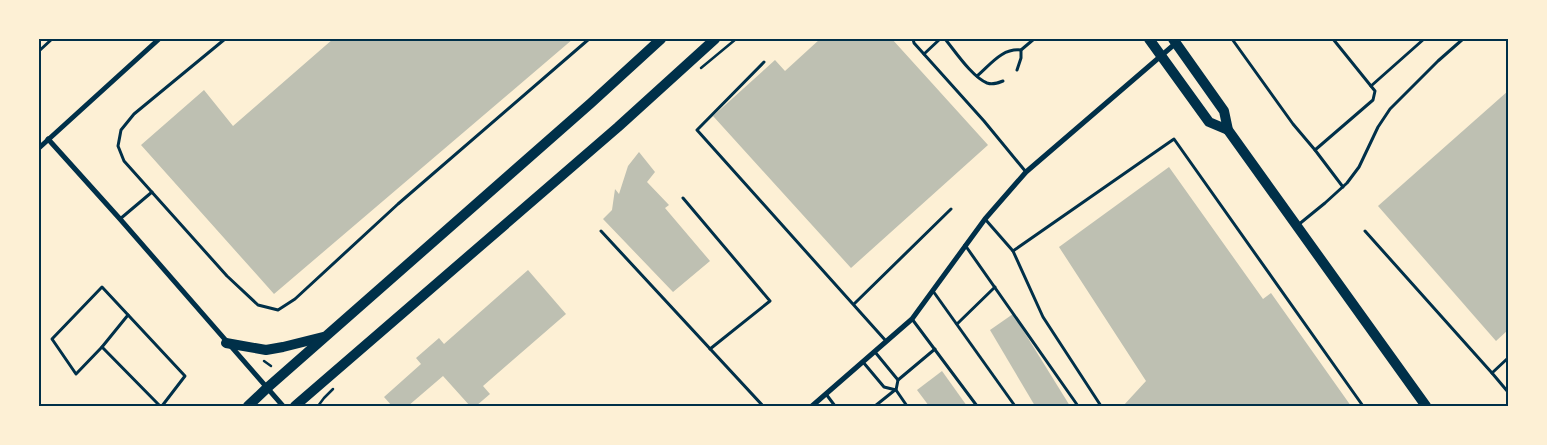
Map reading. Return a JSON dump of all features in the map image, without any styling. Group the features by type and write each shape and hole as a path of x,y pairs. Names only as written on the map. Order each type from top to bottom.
{"main road":[{"path":"248,406 661,39"},
{"path":"294,406 618,127 715,39"},
{"path":"1149,39 1209,122 1228,130"},
{"path":"1177,40 1224,111 1228,130 1426,406"},
{"path":"226,343 266,350 326,336"}],"street":[{"path":"39,148 159,39"},
{"path":"812,406 912,319 985,219 1026,172 1177,40"},
{"path":"48,139 283,406"}],"lane":[{"path":"39,51 52,39"},
{"path":"225,39 134,114 120,130 118,146 124,161 233,282 258,305 278,310 295,299 398,204 589,39"},
{"path":"913,39 914,43 984,121 1026,172"},
{"path":"924,54 940,39"},
{"path":"945,39 976,76 988,83 996,84 1003,81"},
{"path":"976,76 1002,54 1012,49 1021,50 1034,39"},
{"path":"1232,39 1293,124 1343,186"},
{"path":"1315,150 1373,100 1375,91 1333,39"},
{"path":"1371,86 1424,39"},
{"path":"1297,226 1325,204 1359,167 1378,127 1390,109 1438,61 1464,39"},
{"path":"1017,70 1021,58 1021,50"},
{"path":"764,62 697,130 887,342"},
{"path":"1013,251 1174,139 1363,406"},
{"path":"120,219 152,192"},
{"path":"683,198 770,302 710,349"},
{"path":"854,304 951,209"},
{"path":"985,219 1013,251 1043,317 1101,406"},
{"path":"601,231 763,406"},
{"path":"1365,231 1508,392"},
{"path":"965,245 1078,406"},
{"path":"102,347 161,406 185,376 102,287 52,339 76,374 102,347 128,315"},
{"path":"957,324 995,287"},
{"path":"933,290 1015,406"},
{"path":"912,319 977,406"},
{"path":"874,406 896,390 898,380 935,349"},
{"path":"875,352 898,380"},
{"path":"1492,373 1508,358"},
{"path":"863,362 884,387 896,390 907,406"},
{"path":"826,394 835,406"}],"path":[{"path":"264,361 271,366"}],"building":[{"path":"333,39 573,39 274,294 141,145 204,90 233,126"},
{"path":"820,39 892,39 988,145 851,268 713,116 775,60 785,71"},
{"path":"1508,91 1508,330 1496,341 1378,206"},
{"path":"639,152 655,172 647,182 669,205 665,208 710,261 673,292 603,219 612,210 615,189 619,194 628,166"},
{"path":"1169,167 1263,299 1271,293 1351,406 1123,406 1146,381 1059,247"},
{"path":"528,270 566,314 483,386 490,394 476,406 470,406 443,376 408,406 392,406 384,397 421,364 416,358 439,338 444,344"},
{"path":"1013,314 1070,406 1035,406 990,330"},
{"path":"942,371 967,406 929,406 917,390"}]}
